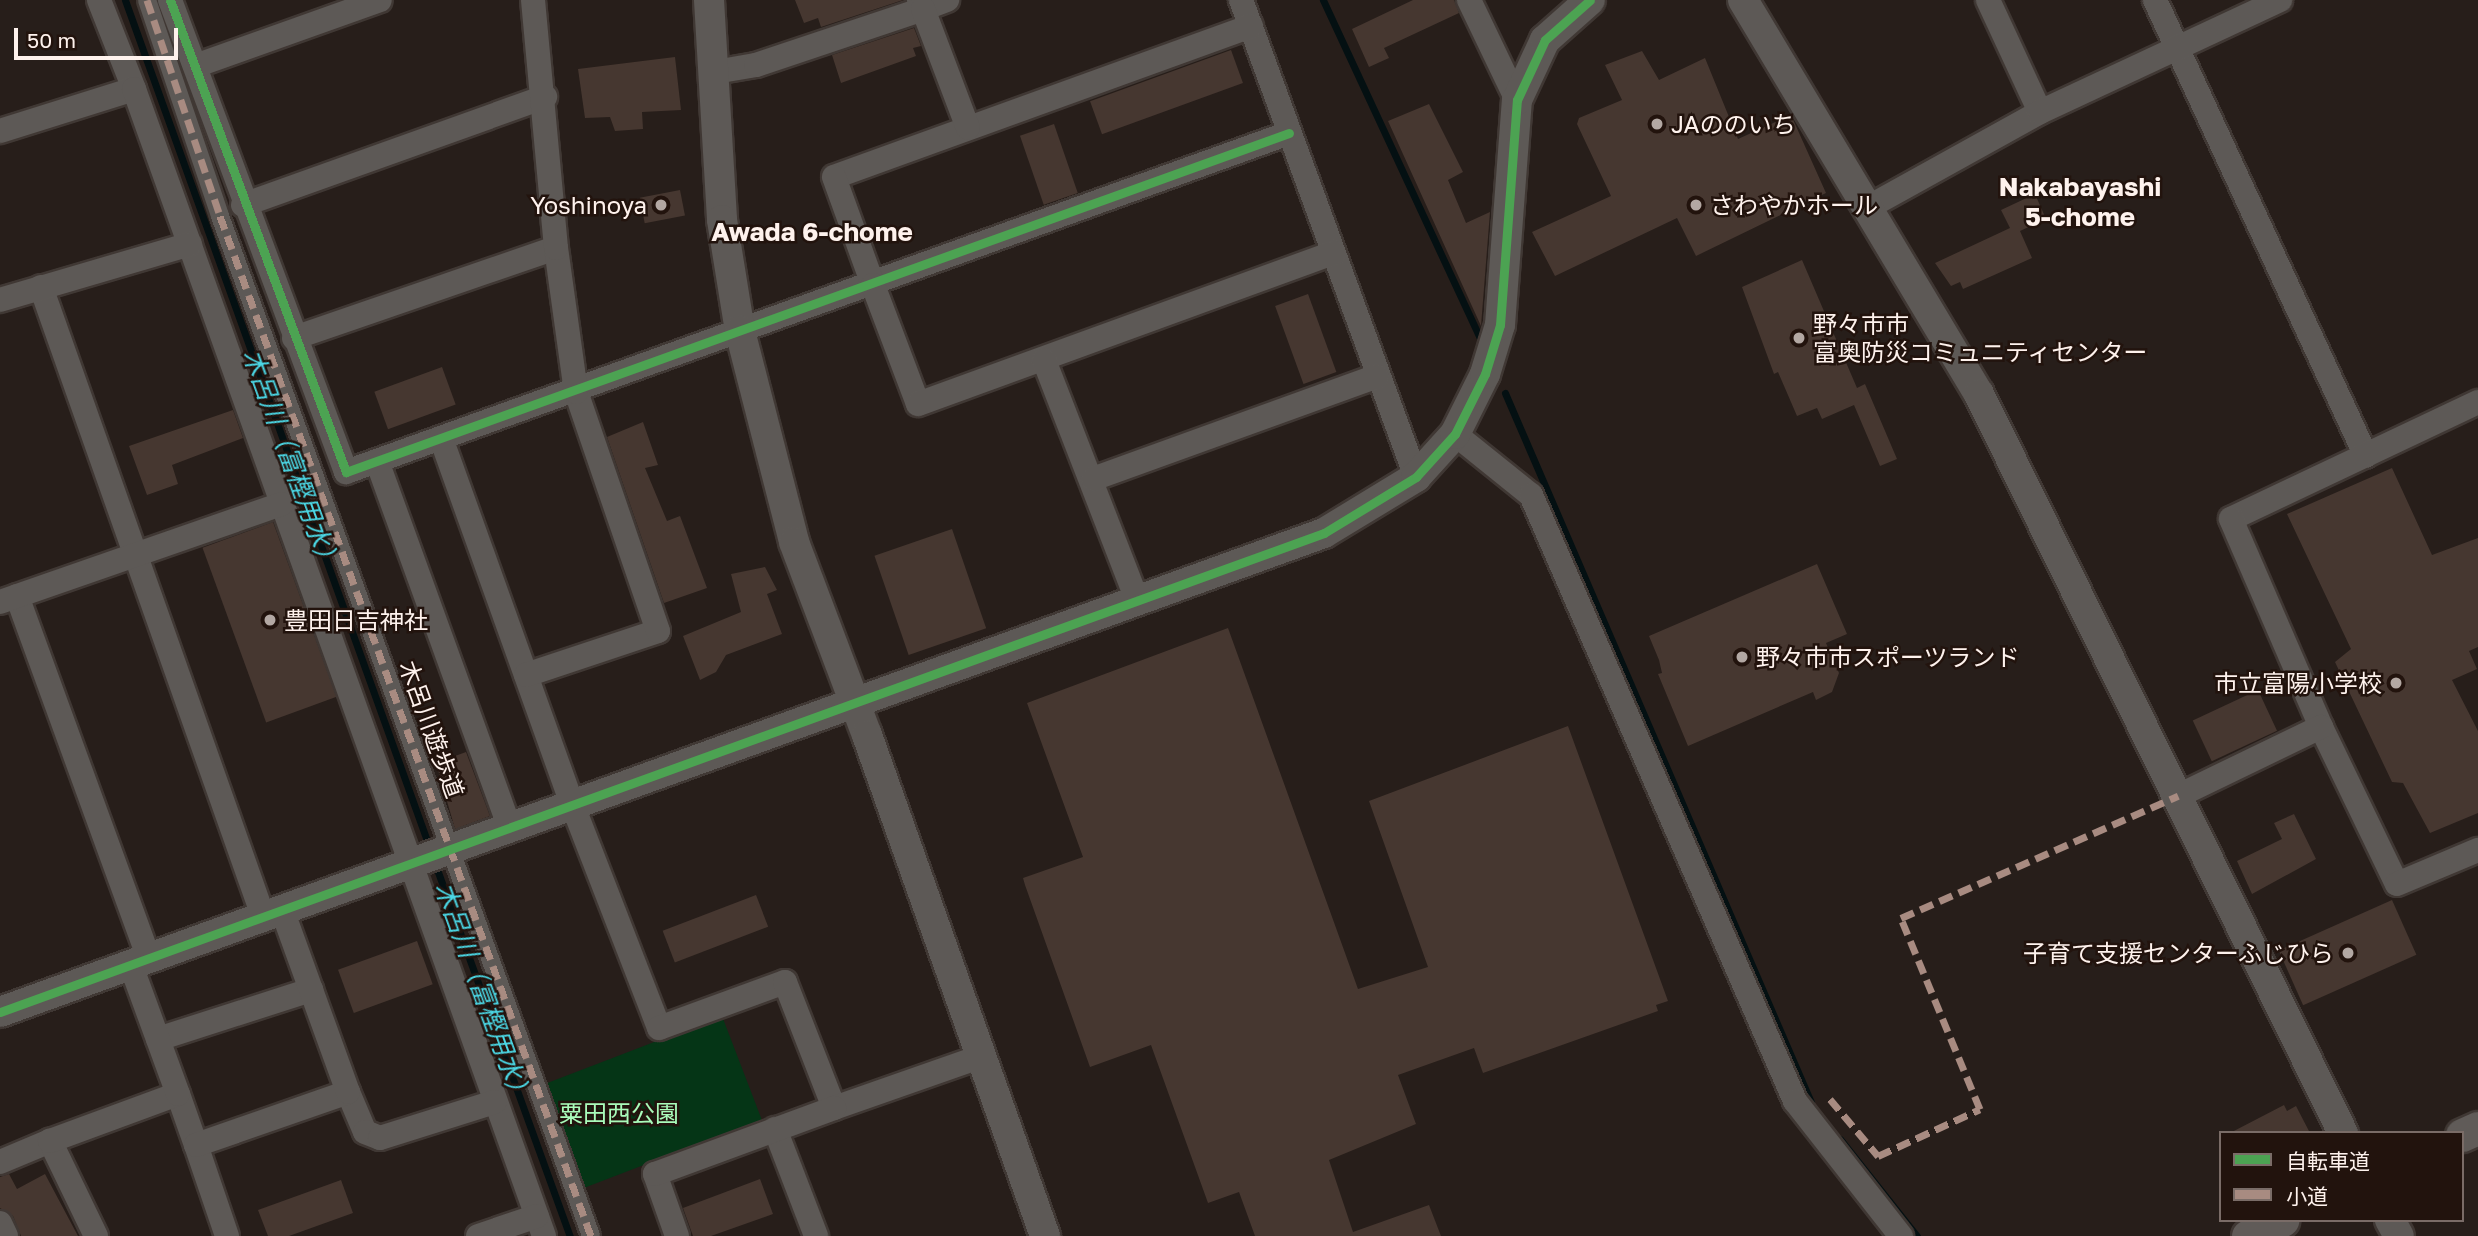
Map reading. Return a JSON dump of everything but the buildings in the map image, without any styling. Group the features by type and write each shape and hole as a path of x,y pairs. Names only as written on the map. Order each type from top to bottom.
{"main road":[{"path":"2248,1236 2278,1222"}],"street":[{"path":"99,0 190,244 281,504 431,855 494,1102 540,1226 478,1236"},
{"name":"木呂川遊歩道","path":"147,0 431,855 591,1236"},
{"path":"170,0 243,205 346,472 576,392 1289,133"},
{"path":"195,66 380,0"},
{"path":"526,675 658,631 576,392 556,247 545,97 533,0"},
{"path":"709,0 722,220 740,331 794,542 856,705 1045,1236"},
{"path":"715,72 756,65 921,4 947,0"},
{"path":"1241,0 1416,477"},
{"path":"1469,0 1517,100"},
{"path":"0,1012 141,965 431,855 856,705 1324,533 1416,477 1455,434 1485,374 1500,325 1517,100 1545,40 1590,0"},
{"path":"1743,0 1979,394 2342,1131"},
{"path":"1988,0 2040,112"},
{"path":"2155,0 2366,456"},
{"path":"1867,208 2040,112 2280,0"},
{"path":"921,4 968,128"},
{"path":"1251,26 834,177 873,285 918,404 1333,253"},
{"path":"0,131 134,89"},
{"path":"243,205 545,97"},
{"path":"0,300 190,244"},
{"path":"293,338 556,247"},
{"path":"41,287 273,916 311,990 365,1132 380,1138 494,1102"},
{"path":"1044,360 1093,479 1138,602"},
{"path":"1093,479 1377,376"},
{"path":"2478,402 2231,519 2321,727 2397,884 2478,850"},
{"path":"1455,434 1531,495 1795,1101 1901,1236"},
{"path":"442,438 573,806 659,1028 785,982 834,1108"},
{"path":"377,461 510,828"},
{"path":"227,1236 158,1039 141,965 9,599 281,504"},
{"path":"2178,796 2321,727"},
{"path":"158,1039 311,990"},
{"path":"677,1236 655,1174 980,1058"},
{"path":"196,1145 348,1092"},
{"path":"0,1162 178,1094"},
{"path":"775,1129 816,1236"},
{"path":"50,1141 96,1236"},
{"path":"0,1223 6,1236"}],"green space":[{"name":"粟田西公園","path":"722,1016 762,1120 583,1188 543,1085"}],"waterway":[{"name":"木呂川（富樫用水）","path":"125,0 430,849"},
{"path":"1323,0 1480,338"},
{"path":"1505,393 1811,1102"},
{"name":"木呂川（富樫用水）","path":"434,861 570,1236"},
{"path":"1840,1139 1917,1236"}],"marked path":[{"path":"147,0 220,216 591,1236"},
{"path":"1830,1099 1878,1156 1980,1109 1901,918 2178,796"}],"cycle path":[{"path":"170,0 346,472 1289,133"},
{"path":"0,1012 1324,533 1416,477 1455,434 1485,374 1500,325 1517,100 1545,40 1590,0"}],"place":[{"name":"JAののいち","path":"1657,124"},
{"name":"Yoshinoya","path":"661,205"},
{"name":"さわやかホール","path":"1696,205"},
{"name":"野々市市 富奥防災コミュニティセンター","path":"1799,338"},
{"name":"豊田日吉神社","path":"270,620"},
{"name":"野々市市スポーツランド","path":"1742,657"},
{"name":"市立富陽小学校","path":"2396,683"},
{"name":"子育て支援センターふじひら","path":"2348,953"}],"district":[{"name":"Nakabayashi 5-chome","path":"2080,202"},
{"name":"Awada 6-chome","path":"812,232"}]}
